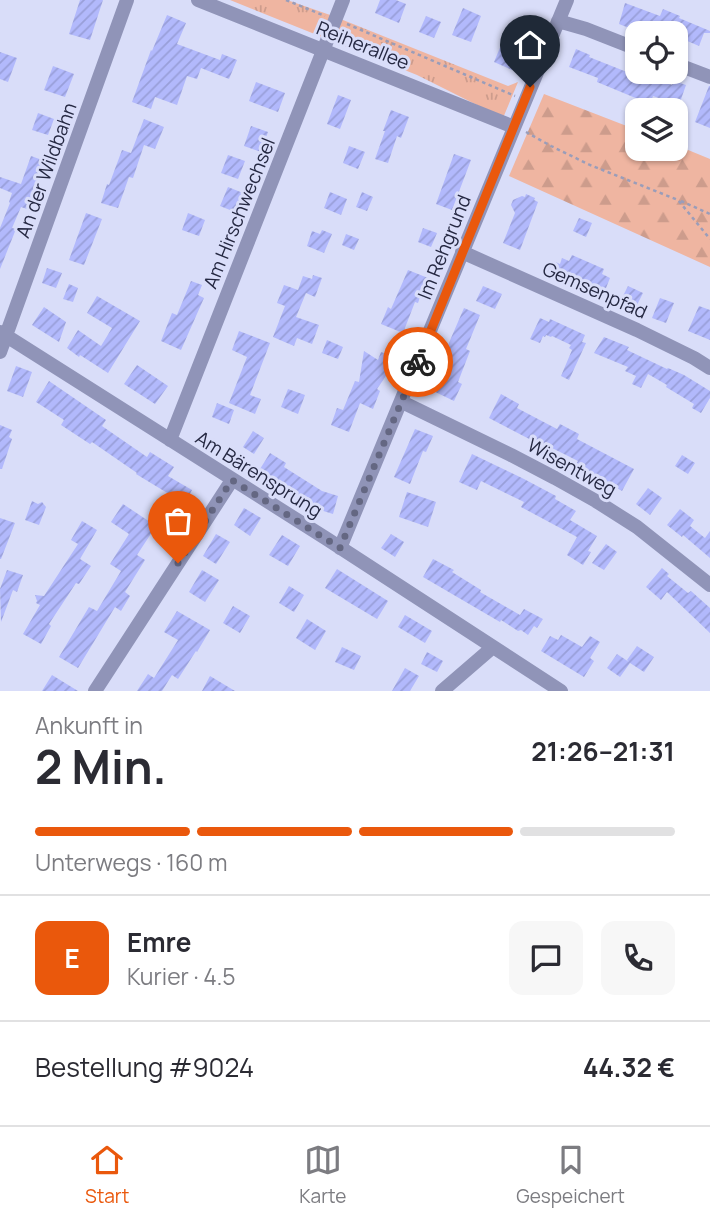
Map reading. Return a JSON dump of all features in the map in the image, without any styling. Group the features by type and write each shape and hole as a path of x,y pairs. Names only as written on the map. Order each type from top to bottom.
{"street":[{"name":"An der Wildbahn","path":"0,352 3,334 127,0"},
{"name":"Reiherallee","path":"198,0 513,127"},
{"name":"Am Hirschwechsel","path":"170,440 343,0"},
{"name":"Im Rehgrund","path":"340,548 567,0"},
{"path":"558,21 625,44"},
{"path":"688,69 710,77"},
{"name":"Gemsenpfad","path":"463,252 634,328 710,368"},
{"name":"Am Bärensprung","path":"3,334 561,691"},
{"name":"Wisentweg","path":"402,402 544,472 596,501 637,527 710,585"},
{"path":"95,691 232,480"},
{"path":"442,691 493,647"}],"path":[{"path":"286,0 525,100"},
{"path":"513,127 590,165 710,214"},
{"path":"678,200 710,239"}],"green space":[{"path":"230,0 287,0 508,86 518,82 503,118 417,75"},
{"path":"544,94 625,125 625,161 688,161 688,150 710,159 710,267 509,176"}],"building":[{"path":"80,0 103,0 90,40 69,34"},
{"path":"380,0 396,0 406,4 399,23 375,13"},
{"path":"625,3 660,16 663,9 686,21 625,21 625,26 619,24"},
{"path":"463,8 481,16 471,42 452,35"},
{"path":"167,15 186,23 177,44 220,60 222,54 237,60 229,79 201,68 197,79 187,76 177,105 155,97 151,109 132,102"},
{"path":"426,16 441,22 434,38 419,32"},
{"path":"688,22 710,31 704,33 699,46 688,41"},
{"path":"507,31 525,39 512,70 494,62"},
{"path":"576,49 625,71 625,84 686,85 681,98 636,98 597,82 598,78 569,67"},
{"path":"0,52 17,58 8,82 0,79"},
{"path":"53,66 74,74 65,97 44,90"},
{"path":"256,82 285,93 278,112 249,101"},
{"path":"710,86 710,128 695,122"},
{"path":"338,95 351,100 340,129 327,124"},
{"path":"391,110 409,117 401,138 397,136 388,163 375,159"},
{"path":"38,113 54,119 48,135 32,130"},
{"path":"144,119 164,127 155,149 144,145 133,178 129,177 118,208 101,203 122,150 131,153"},
{"path":"251,126 268,132 261,152 244,146"},
{"path":"349,146 365,152 358,169 343,163"},
{"path":"454,154 471,160 452,210 436,204"},
{"path":"228,155 245,161 238,179 221,173"},
{"path":"31,156 45,161 27,209 21,207 12,228 16,229 0,269 0,228 12,193 0,188 0,177 21,184"},
{"path":"228,187 243,193 235,212 220,206"},
{"path":"330,192 347,199 341,215 324,208"},
{"path":"362,192 373,197 367,211 356,207"},
{"path":"526,194 538,202 520,250 503,243 515,213 511,205 513,200 525,197"},
{"path":"86,213 102,219 84,265 69,260"},
{"path":"188,213 205,220 199,236 182,230"},
{"path":"579,218 592,223 586,237 573,231"},
{"path":"423,228 437,233 431,247 418,242"},
{"path":"322,230 332,234 324,253 307,246 312,231 320,234"},
{"path":"346,234 359,239 354,250 342,245"},
{"path":"572,255 604,269 602,274 610,278 604,293 548,271 553,261 560,264 562,258 569,261"},
{"path":"47,268 62,273 56,288 42,283"},
{"path":"408,270 428,278 422,297 418,303 415,302 403,333 381,324 388,307 391,309"},
{"path":"313,275 322,278 315,297 306,293 296,317 319,325 312,344 297,338 294,346 273,337 285,306 277,303 284,285 298,290 303,276 312,279"},
{"path":"191,281 202,285 198,295 204,298 181,350 161,341 172,313 177,315"},
{"path":"69,284 78,288 73,302 63,299"},
{"path":"483,286 502,294 495,309 476,301"},
{"path":"628,286 643,293 635,309 620,302"},
{"path":"97,296 140,321 108,373 67,348 78,330 101,346 112,328 87,313"},
{"path":"660,298 674,303 666,323 652,318"},
{"path":"699,306 710,310 710,340 688,331"},
{"path":"44,307 66,322 59,342 32,325"},
{"path":"464,308 480,315 466,349 470,351 458,382 462,384 454,401 429,389"},
{"path":"540,318 549,322 550,319 585,335 582,342 586,343 569,380 561,376 572,350 569,348 571,345 546,335 540,343 530,339"},
{"path":"239,331 270,343 250,395 261,399 255,414 229,403 247,357 232,350"},
{"path":"604,337 684,375 710,391 710,398 701,413 692,408 694,404 648,374 641,388 632,384 636,376 625,371 628,367 594,353"},
{"path":"327,340 343,347 338,359 322,353"},
{"path":"364,351 378,360 381,352 392,356 388,368 390,370 377,389 380,391 373,409 360,403 349,432 331,425 337,408 343,410 355,381 359,382"},
{"path":"137,365 168,386 155,404 124,384"},
{"path":"16,366 32,372 23,397 7,391"},
{"path":"49,381 106,420 102,426 147,457 150,452 174,467 168,476 192,490 181,510 165,500 169,494 92,442 90,444 61,425 64,420 36,402"},
{"path":"288,389 305,395 298,414 281,407"},
{"path":"501,394 519,404 517,408 557,429 560,424 579,434 577,439 634,469 622,491 575,465 578,461 489,418"},
{"path":"217,403 234,410 229,424 212,417"},
{"path":"0,425 12,430 9,437 12,439 2,469 0,469"},
{"path":"415,429 433,436 426,452 423,451 410,484 394,477"},
{"path":"253,431 264,438 254,454 243,447"},
{"path":"270,453 286,463 284,467 322,491 338,496 333,514 317,509 260,469"},
{"path":"472,454 556,496 555,499 576,511 570,520 597,536 583,565 567,555 577,537 521,507 524,502 481,481 477,490 459,482"},
{"path":"682,455 695,463 688,474 675,466"},
{"path":"648,488 662,498 650,515 636,504"},
{"path":"407,492 436,502 428,527 399,517"},
{"path":"32,501 38,504 42,502 46,507 39,525 25,520"},
{"path":"123,504 156,526 137,555 145,560 125,592 130,596 121,611 115,607 78,668 59,657 89,607 97,611 121,571 110,564 129,534 111,522"},
{"path":"244,508 261,518 250,536 234,525"},
{"path":"680,509 694,520 690,526 705,538 710,531 710,558 667,525"},
{"path":"0,518 15,523 1,559 0,559"},
{"path":"82,521 97,530 80,559 91,566 79,584 76,583 49,624 51,626 41,644 23,634 40,605 36,603 35,595 44,596 78,544 71,540"},
{"path":"216,534 230,542 216,564 203,556"},
{"path":"391,534 404,542 395,557 381,548"},
{"path":"282,535 300,546 288,566 269,555"},
{"path":"606,544 617,552 604,570 592,563"},
{"path":"433,559 454,570 452,572 481,590 480,592 520,615 524,609 543,619 528,635 501,620 500,622 423,577"},
{"path":"662,568 669,574 667,576 688,593 691,591 710,608 710,633 667,592 661,600 646,587"},
{"path":"337,569 388,601 377,619 325,588"},
{"path":"7,570 23,575 17,592 13,590 1,622 0,589"},
{"path":"202,570 219,580 205,602 189,592"},
{"path":"289,586 304,595 294,612 279,603"},
{"path":"233,606 250,616 240,633 223,623"},
{"path":"177,611 210,630 178,679 172,675 162,691 137,691 148,674 154,678 178,640 164,632"},
{"path":"405,615 432,631 425,643 398,627"},
{"path":"307,619 326,631 315,650 296,638"},
{"path":"561,635 582,647 590,636 600,642 590,658 594,661 584,677 541,651 550,636 558,640"},
{"path":"637,646 654,657 644,672 630,663 620,677 607,668 617,654 629,662 627,660"},
{"path":"342,647 361,656 354,670 335,662"},
{"path":"427,652 443,661 437,672 421,664"},
{"path":"405,668 419,676 410,691 392,691"},
{"path":"52,675 78,691 42,691"},
{"path":"210,676 235,691 202,691"}],"way so far":[{"path":"178,563 232,480 340,548 418,362"}],"route":[{"path":"418,362 530,87"}]}
